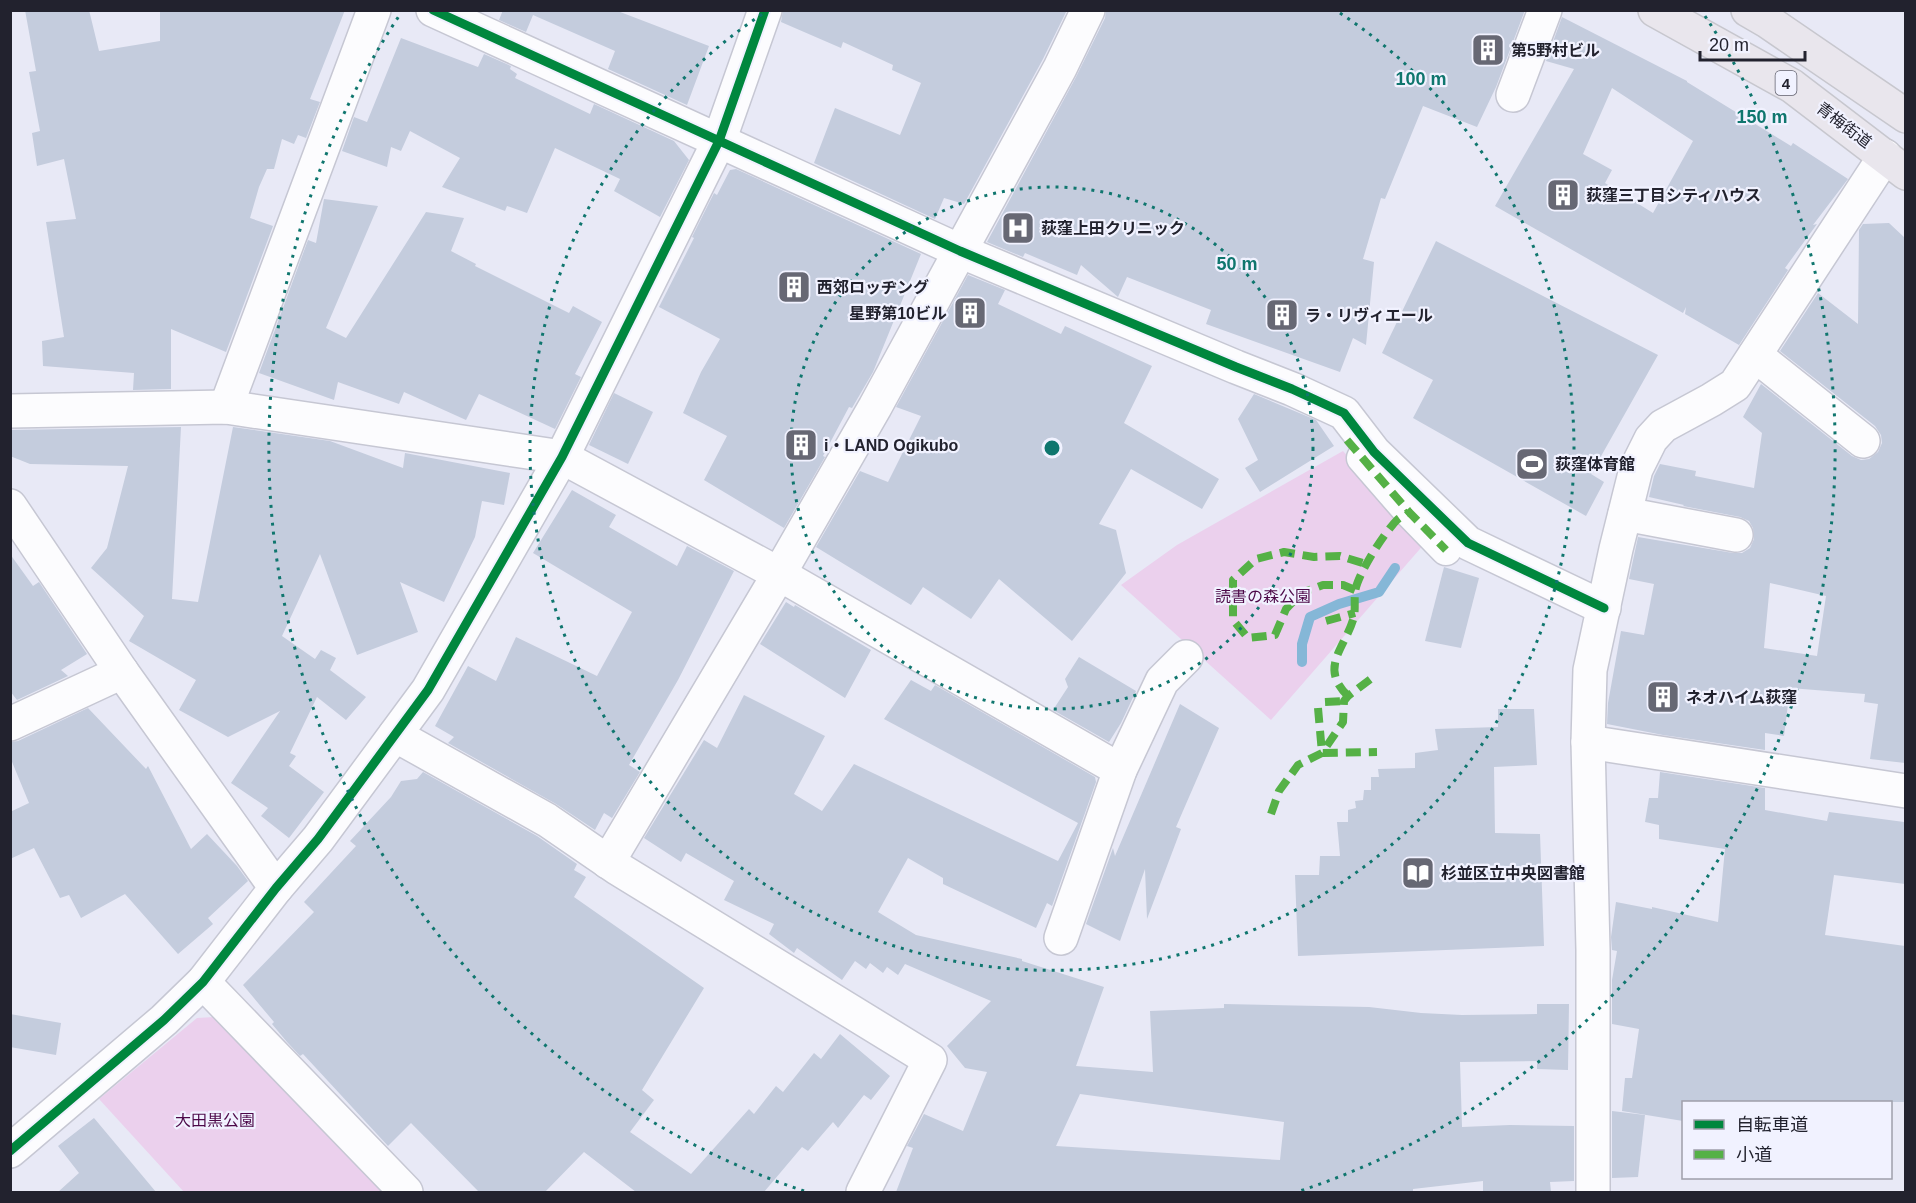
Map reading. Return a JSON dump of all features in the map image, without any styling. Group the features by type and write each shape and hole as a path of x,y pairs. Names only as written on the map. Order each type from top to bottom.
{"main road":[{"name":"青梅街道","path":"1655,10 1792,86 1895,165"},
{"name":"4","path":"1761,14 1905,114"}],"street":[{"path":"226,407 374,10"},
{"path":"433,10 960,252 1292,389 1344,413 1374,452 1468,543 1604,608"},
{"path":"10,1150 164,1020 203,982 276,888 318,839 428,690 562,457 719,141 765,10"},
{"path":"608,862 875,407 1060,68 1088,10"},
{"path":"1513,95 1545,10"},
{"path":"1593,1192 1593,950 1588,742 1590,670 1636,469 1652,439 1663,426 1735,385 1895,165"},
{"path":"1755,355 1863,441"},
{"path":"10,411 226,407 562,457 779,574 1120,770"},
{"path":"1347,440 1408,512 1446,550"},
{"path":"10,506 122,672 276,888"},
{"path":"1624,514 1736,536"},
{"path":"1061,938 1120,770 1162,681 1186,657"},
{"path":"10,724 122,672"},
{"path":"395,735 547,820 608,862 930,1060 863,1192"},
{"path":"1588,742 1905,791"},
{"path":"203,982 406,1192"}],"green space":[{"name":"読書の森公園","path":"1343,451 1426,542 1271,720 1121,585 1177,545"},
{"name":"大田黒公園","path":"214,1017 388,1192 184,1192 99,1099 197,1018"}],"building":[{"path":"25,10 89,10 99,51 160,41 160,10 345,10 310,99 320,102 306,138 298,135 294,144 282,139 274,169 267,169 259,187 250,218 273,226 226,352 171,329 171,389 133,390 134,373 43,366 42,341 64,337 46,222 76,219 64,159 37,166 32,133 40,131 29,72 36,71"},
{"path":"503,10 615,10 709,46 687,105 608,69 615,51 533,15 526,32 499,20"},
{"path":"783,10 1067,10 964,204 944,198 935,219 814,163 835,108 900,135 921,83 892,70 893,65 843,42 841,48 781,22"},
{"path":"1106,10 1525,10 1496,87 1477,127 1423,106 1385,199 1381,198 1363,259 1374,262 1366,345 1353,338 1340,372 1206,324 1211,310 1127,277 1118,297 1081,265 1077,275 1025,253 1023,257 987,242 1076,77 1105,18"},
{"path":"1562,17 1687,81 1791,146 1793,143 1848,179 1813,225 1817,224 1785,268 1788,270 1739,345 1685,314 1686,307 1683,313 1495,206 1574,69 1546,61","holes":["1612,88 1693,141 1653,213 1605,183 1612,170 1583,154"]},
{"path":"401,38 478,67 484,54 511,66 510,69 517,74 515,78 590,114 594,104 674,141 689,160 660,217 614,191 620,179 555,148 527,213 507,206 505,211 442,187 460,158 410,131 401,151 391,147 387,167 342,151 354,117 367,122"},
{"name":"西郊ロッヂング","path":"736,169 921,254 873,372 852,408 849,407 823,456 825,457 784,528 704,480 727,436 683,413 701,372 720,339 659,307 714,193 717,195 730,170"},
{"path":"324,199 378,206 326,328 346,338 426,212 464,218 451,251 476,264 475,266 569,313 573,306 602,322 575,374 581,377 555,429 479,394 466,420 404,392 399,404 338,382 334,400 259,373 308,240 316,243"},
{"path":"1889,223 1905,238 1905,763 1870,759 1878,704 1864,702 1865,694 1790,688 1784,736 1765,733 1765,750 1607,724 1608,703 1621,631 1644,635 1654,584 1629,579 1638,537 1733,553 1742,553 1750,548 1754,539 1753,528 1749,521 1740,517 1649,497 1654,476 1660,464 1696,471 1695,476 1754,488 1762,433 1743,417 1761,384 1852,456 1861,460 1869,459 1878,452 1882,443 1881,435 1875,426 1780,351 1818,293 1858,324 1859,230 1863,224","holes":["1770,583 1826,596 1817,656 1764,648"]},
{"path":"1436,241 1658,355 1591,474 1604,482 1586,516 1413,418 1433,380 1382,353"},
{"path":"968,275 1005,290 998,304 1061,334 1065,326 1152,366 1124,423 1219,479 1202,509 1131,469 1099,524 1116,530 1126,573 1072,641 999,579 971,619 923,587 911,605 816,547 860,471 888,482 921,416 896,407"},
{"path":"614,393 653,412 628,464 589,445"},
{"path":"1254,394 1316,420 1334,446 1260,492 1245,468 1258,460 1238,419"},
{"path":"181,427 172,599 198,602 233,427 330,441 403,468 405,453 510,473 504,505 482,501 475,537 444,602 400,582 418,632 357,655 320,554 282,636 315,659 321,650 336,658 330,670 366,697 346,720 317,697 290,753 296,756 289,766 324,792 289,838 261,816 268,808 231,783 280,711 228,737 179,710 196,680 129,641 144,616 91,568 107,548 128,466 30,464 10,456 10,430"},
{"path":"572,490 616,515 609,527 677,566 687,546 734,571 678,680 629,765 640,772 612,818 604,813 595,830 556,804 448,743 454,737 435,726 468,666 496,681 516,637 597,676 632,612 533,553"},
{"path":"10,554 33,586 39,582 87,654 61,670 68,676 17,700 10,691"},
{"path":"1444,567 1479,578 1461,648 1425,641"},
{"path":"786,602 794,607 795,605 871,650 845,698 760,644"},
{"path":"1079,657 1136,691 1109,742 1053,710 1068,687 1065,679"},
{"path":"911,680 931,691 935,685 1095,777 1096,782 1052,906 1047,903 1036,928 943,884 943,878 908,858 878,912 916,935 1022,959 1022,961 1104,987 1076,1066 1153,1072 1150,1011 1224,1008 1224,1004 1369,1007 1462,1015 1537,1014 1537,1004 1569,1004 1568,1070 1537,1069 1537,1061 1460,1062 1462,1127 1574,1126 1574,1181 1550,1182 1551,1192 1483,1192 1483,1181 1413,1189 1413,1192 896,1192 913,1148 907,1146 924,1114 963,1131 987,1072 965,1068 947,1046 991,1001 905,964 898,975 887,967 883,973 870,963 866,969 855,961 842,980 797,948 794,953 769,934 774,924 724,900 734,881 686,853 681,862 644,838 704,740 717,748 744,695 825,736 794,794 822,811 854,764 1058,861 1078,823 884,719","holes":["1080,1094 1284,1122 1280,1160 1056,1146"]},
{"path":"1180,704 1219,728 1176,827 1181,829 1147,919 1145,869 1120,941 1086,924 1113,848 1115,856"},
{"path":"88,708 146,769 148,766 191,849 207,834 248,881 208,918 213,924 178,954 125,894 81,918 69,895 60,898 34,848 10,859 10,812 29,803 10,757 10,742 18,741"},
{"path":"1498,709 1534,709 1537,765 1494,767 1495,833 1540,834 1544,946 1298,956 1295,875 1319,875 1320,856 1340,856 1337,822 1348,822 1348,810 1356,808 1355,801 1363,800 1364,790 1371,790 1371,777 1379,777 1378,769 1415,768 1415,753 1438,750 1435,729 1498,727"},
{"path":"423,772 537,836 577,864 574,870 586,877 574,897 704,988 642,1090 654,1100 630,1132 691,1174 749,1109 754,1114 776,1086 783,1092 814,1053 821,1059 840,1034 890,1076 871,1100 864,1095 838,1128 833,1122 808,1151 802,1147 764,1192 636,1192 584,1152 545,1192 479,1192 411,1123 388,1146 303,1054 300,1056 287,1042 272,1024 274,1022 243,985 314,912 304,902 356,846 350,841 391,797 401,781 417,779"},
{"path":"1660,772 1765,788 1765,810 1827,821 1829,812 1904,822 1905,884 1834,875 1825,935 1905,946 1905,1102 1682,1101 1682,1121 1622,1111 1625,1078 1632,1078 1639,1029 1612,1024 1612,980 1617,951 1612,950 1611,937 1616,902 1652,909 1652,907 1718,922 1725,849 1659,839 1659,825 1645,822 1649,798 1658,798"},
{"path":"10,1014 61,1023 56,1055 10,1047"},
{"path":"1612,1111 1645,1115 1638,1177 1612,1178"},
{"path":"94,1118 156,1192 58,1192 79,1173 58,1146"}],"waterway":[{"path":"1302,662 1302,644 1310,617 1339,604 1379,592 1395,568"}],"marked path":[{"path":"1347,440 1409,512 1446,550"},
{"path":"1348,696 1335,676 1334,667 1353,620 1357,585 1385,534 1397,520 1409,512"},
{"path":"1355,590 1343,585 1323,585 1301,593 1286,609 1275,635 1248,638 1233,620 1233,580 1256,559 1284,552 1314,557 1340,556 1366,564"},
{"path":"1326,621 1355,613"},
{"path":"1271,814 1279,791 1298,765 1322,753 1343,722 1344,701 1372,678"},
{"path":"1325,702 1344,701"},
{"path":"1318,708 1322,753 1377,752"}],"cycle path":[{"path":"433,10 960,251 1292,389 1344,413 1374,452 1468,543 1604,608"},
{"path":"10,1151 164,1020 203,982 276,888 318,839 428,690 562,457 719,141 765,10"}],"place":[{"name":"第5野村ビル","path":"1488,50"},
{"name":"荻窪三丁目シティハウス","path":"1563,195"},
{"name":"荻窪上田クリニック","path":"1018,228"},
{"name":"西郊ロッヂング","path":"794,287"},
{"name":"星野第10ビル","path":"970,313"},
{"name":"ラ・リヴィエール","path":"1282,315"},
{"name":"i・LAND Ogikubo","path":"801,445"},
{"name":"荻窪体育館","path":"1532,464"},
{"name":"ネオハイム荻窪","path":"1663,697"},
{"name":"杉並区立中央図書館","path":"1418,873"}]}
